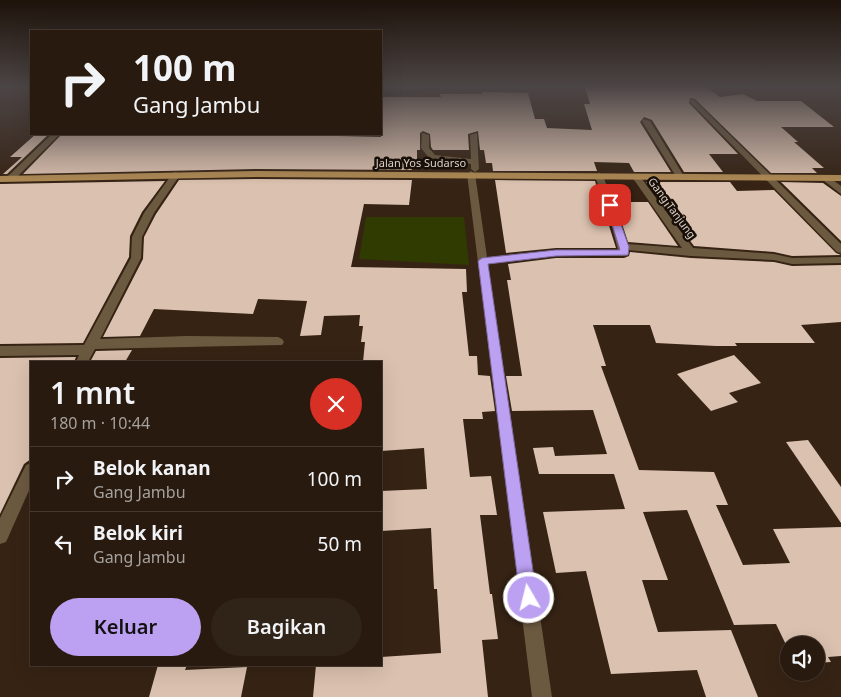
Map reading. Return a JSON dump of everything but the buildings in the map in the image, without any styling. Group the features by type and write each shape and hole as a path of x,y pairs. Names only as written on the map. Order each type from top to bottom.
{"main road":[{"name":"Jalan Yos Sudarso","path":"0,179 474,170 681,178 841,178"}],"street":[{"path":"710,120 841,250"},
{"path":"646,121 681,178"},
{"path":"425,134 424,147 427,154 474,170"},
{"path":"10,178 55,135"},
{"path":"474,135 474,170 482,261 542,697"},
{"path":"83,361 136,258 137,238 145,222 176,175"},
{"path":"482,261 556,253 625,252 599,176"},
{"name":"Gang Tanjung","path":"636,177 690,253"},
{"path":"826,178 841,191"},
{"path":"624,247 690,253 774,257 792,261 841,260"},
{"path":"0,351 187,341 278,342"},
{"path":"0,536 30,472"}],"green space":[{"path":"366,217 464,217 469,265 359,259"}],"route":[{"path":"529,598 482,261 556,253 624,253 624,247 610,205"}]}
